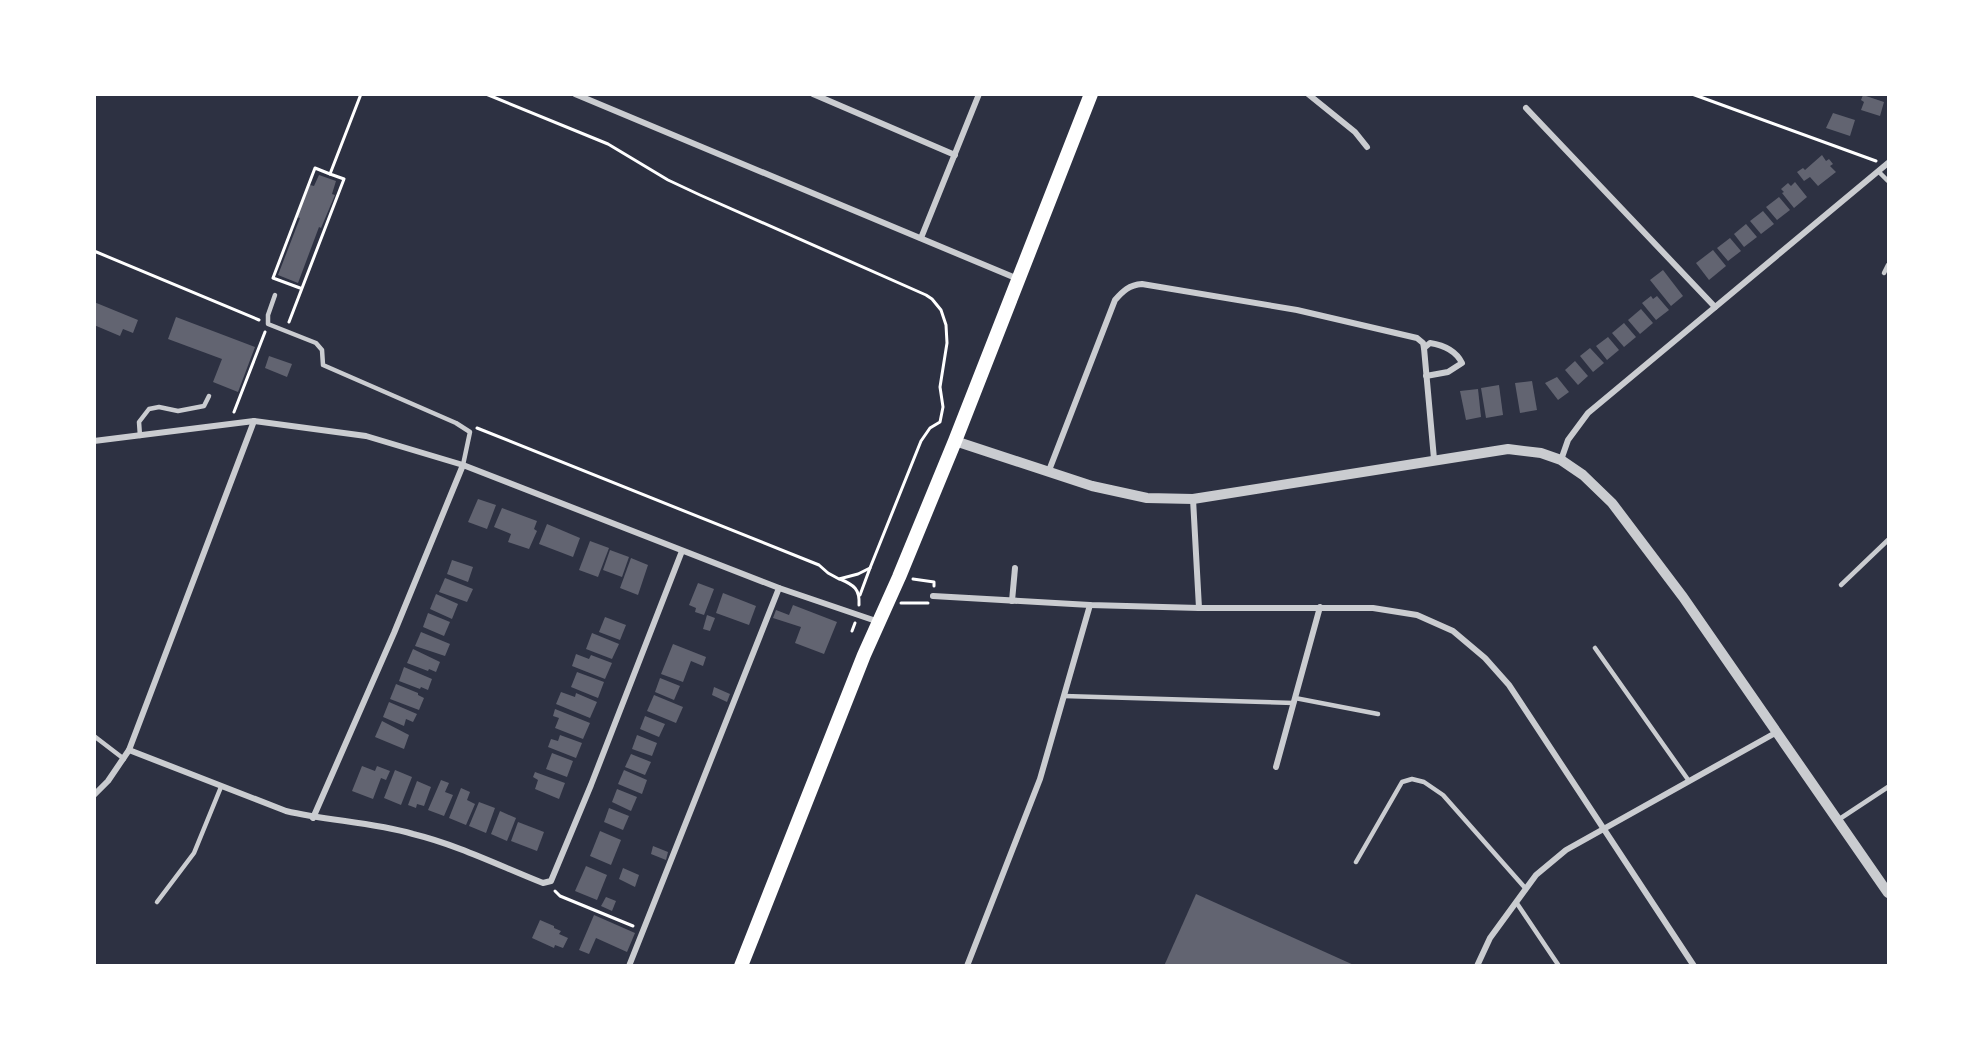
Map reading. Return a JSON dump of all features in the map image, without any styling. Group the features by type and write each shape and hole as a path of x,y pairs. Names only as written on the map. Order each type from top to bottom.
{"main road":[{"path":"741,966 864,655 955,441 1091,94"}],"street":[{"path":"575,94 1019,280"},
{"path":"813,94 956,155"},
{"path":"921,238 979,94"},
{"path":"1308,94 1355,132 1367,147"},
{"path":"1526,108 1715,307"},
{"path":"1561,460 1568,440 1588,413 1888,164"},
{"path":"1048,473 1115,300 1124,290 1133,285 1142,284 1298,310 1416,338 1423,343 1424,348 1434,459"},
{"path":"1424,348 1430,343 1439,345 1456,355 1461,363 1448,372 1426,376"},
{"path":"94,795 108,781 129,750 254,421"},
{"path":"94,441 254,421 366,436 464,465 778,588 879,622"},
{"path":"955,441 1048,473 1092,486 1147,498 1193,498 1264,489 1434,459 1508,449 1541,453 1561,460 1584,475 1612,503 1647,548 1888,893"},
{"path":"313,818 464,465"},
{"path":"1193,498 1199,608"},
{"path":"129,750 286,811 313,818 367,824 414,834 543,883 551,881 682,551"},
{"path":"1012,601 1015,568"},
{"path":"629,966 778,588"},
{"path":"933,596 1090,605 1199,608 1373,608 1418,615 1453,631 1485,658 1509,685 1694,966"},
{"path":"967,966 1040,779 1090,605"},
{"path":"1276,767 1320,608"},
{"path":"1477,966 1490,938 1536,875 1566,850 1777,732"}],"lane":[{"path":"1878,172 1888,181"},
{"path":"1884,273 1888,265"},
{"path":"275,295 268,315 268,324 316,343 322,350 323,365 456,423 470,432 464,465"},
{"path":"140,436 139,422 149,409 159,407 178,411 204,406 209,396"},
{"path":"1841,585 1888,540"},
{"path":"1595,648 1689,781"},
{"path":"1064,696 1295,701 1378,714"},
{"path":"94,736 124,759"},
{"path":"1356,862 1402,782 1412,779 1424,782 1443,795 1526,889"},
{"path":"157,902 194,853 221,787"},
{"path":"1838,820 1888,787"},
{"path":"1516,902 1558,966"}],"path":[{"path":"330,174 361,94"},
{"path":"486,94 608,144 668,180 932,299 941,310 946,325 947,343 940,387 943,407 940,422 930,428 921,441 860,595"},
{"path":"1692,94 1888,164"},
{"path":"286,331 344,179 315,168 273,278 301,288"},
{"path":"94,251 268,324 234,413 236,424"},
{"path":"470,432 477,428 497,435 819,565 839,579 870,568"},
{"path":"886,602 931,604 934,582 899,577"},
{"path":"551,881 556,893 560,896 643,930"}],"building":[{"path":"1863,95 1884,102 1880,116 1861,110 1864,102 1861,100"},
{"path":"1833,113 1855,120 1850,136 1826,128"},
{"path":"1822,155 1826,161 1829,159 1833,164 1830,166 1836,172 1818,186 1810,177 1804,181 1797,172 1803,168 1805,170"},
{"path":"319,175 336,181 332,194 335,195 321,228 319,227 298,283 278,275 300,218 296,217 310,185 314,186"},
{"path":"1795,182 1807,197 1794,208 1781,189 1788,183 1791,186"},
{"path":"1779,197 1790,210 1777,220 1766,207"},
{"path":"1763,211 1774,224 1761,234 1750,221"},
{"path":"1746,224 1757,237 1744,247 1734,234"},
{"path":"1730,238 1741,251 1728,261 1717,248"},
{"path":"1713,250 1726,266 1709,280 1696,263"},
{"path":"1663,270 1683,296 1671,306 1650,280"},
{"path":"1651,296 1653,299 1657,296 1669,310 1656,320 1642,303"},
{"path":"94,302 138,320 133,333 123,329 120,336 94,325"},
{"path":"1641,309 1653,323 1640,334 1628,320"},
{"path":"176,317 255,347 238,392 213,382 222,359 168,339"},
{"path":"1624,323 1636,337 1624,347 1612,333"},
{"path":"1608,337 1619,350 1607,360 1596,346"},
{"path":"1590,348 1604,363 1593,372 1580,356"},
{"path":"269,356 292,364 287,377 265,368"},
{"path":"1575,361 1588,376 1578,385 1565,370"},
{"path":"1557,377 1569,392 1558,400 1545,383"},
{"path":"1532,381 1537,410 1520,413 1515,383"},
{"path":"1499,385 1503,415 1486,418 1481,388"},
{"path":"1478,389 1481,417 1466,420 1460,391"},
{"path":"478,499 496,505 487,529 468,522"},
{"path":"502,508 537,521 534,529 537,531 529,549 508,542 511,534 494,527"},
{"path":"547,524 580,538 573,557 539,544"},
{"path":"590,541 609,548 598,577 579,570"},
{"path":"610,550 629,557 622,577 603,570"},
{"path":"631,558 648,565 638,595 620,588"},
{"path":"452,560 473,567 468,582 447,574"},
{"path":"445,578 473,589 467,602 439,592"},
{"path":"698,583 714,589 704,615 695,612 696,608 689,605"},
{"path":"723,593 756,606 749,625 716,613"},
{"path":"436,594 458,604 452,619 430,609"},
{"path":"793,605 837,622 824,654 795,643 801,627 773,618 776,610 789,615"},
{"path":"428,613 450,622 444,636 423,627"},
{"path":"707,615 715,618 710,631 703,629"},
{"path":"605,617 626,625 620,640 599,632"},
{"path":"421,632 450,644 445,656 415,646"},
{"path":"592,633 619,644 612,659 586,649"},
{"path":"673,644 706,657 703,666 691,661 683,682 661,674"},
{"path":"413,649 440,662 436,672 407,663"},
{"path":"576,654 589,659 591,655 612,663 605,679 572,666"},
{"path":"404,667 432,679 428,690 399,681"},
{"path":"577,672 604,682 598,698 571,687"},
{"path":"660,678 680,686 674,700 655,692"},
{"path":"396,684 424,698 419,710 390,699"},
{"path":"714,687 730,694 727,702 712,695"},
{"path":"561,692 575,697 576,693 597,702 590,718 556,704"},
{"path":"654,695 683,707 676,723 647,711"},
{"path":"389,702 417,714 413,722 406,719 404,726 383,717"},
{"path":"555,709 590,723 583,739 555,728 559,718 553,716"},
{"path":"645,716 665,724 659,737 640,729"},
{"path":"382,721 409,735 404,749 375,737"},
{"path":"560,735 582,743 576,758 548,747 551,739 558,741"},
{"path":"637,735 657,743 652,756 632,749"},
{"path":"552,753 573,761 567,777 546,769"},
{"path":"631,754 651,762 645,775 625,767"},
{"path":"362,766 375,771 377,766 390,771 386,780 381,778 373,799 352,791"},
{"path":"395,770 412,777 401,805 384,798"},
{"path":"624,770 647,780 642,794 618,784"},
{"path":"535,772 565,783 559,799 535,789 538,780 533,777"},
{"path":"441,780 449,783 445,792 453,795 444,816 428,810"},
{"path":"417,781 431,787 424,806 417,804 416,808 408,805"},
{"path":"461,788 470,792 467,800 475,804 466,825 449,818"},
{"path":"617,789 637,797 631,811 612,802"},
{"path":"479,802 495,808 486,833 469,826"},
{"path":"609,808 629,816 623,830 604,822"},
{"path":"500,811 516,818 507,841 491,834"},
{"path":"518,822 544,832 537,851 511,841"},
{"path":"600,831 621,840 611,865 590,856"},
{"path":"653,846 668,852 666,860 651,854"},
{"path":"586,866 607,875 597,900 575,891"},
{"path":"623,868 639,875 635,887 619,879"},
{"path":"1196,894 1356,966 1164,966"},
{"path":"606,897 616,901 612,911 601,906"},
{"path":"594,915 635,933 627,952 596,938 589,954 579,950"},
{"path":"540,920 554,926 561,931 559,934 568,938 563,948 555,945 554,948 532,938"}]}
